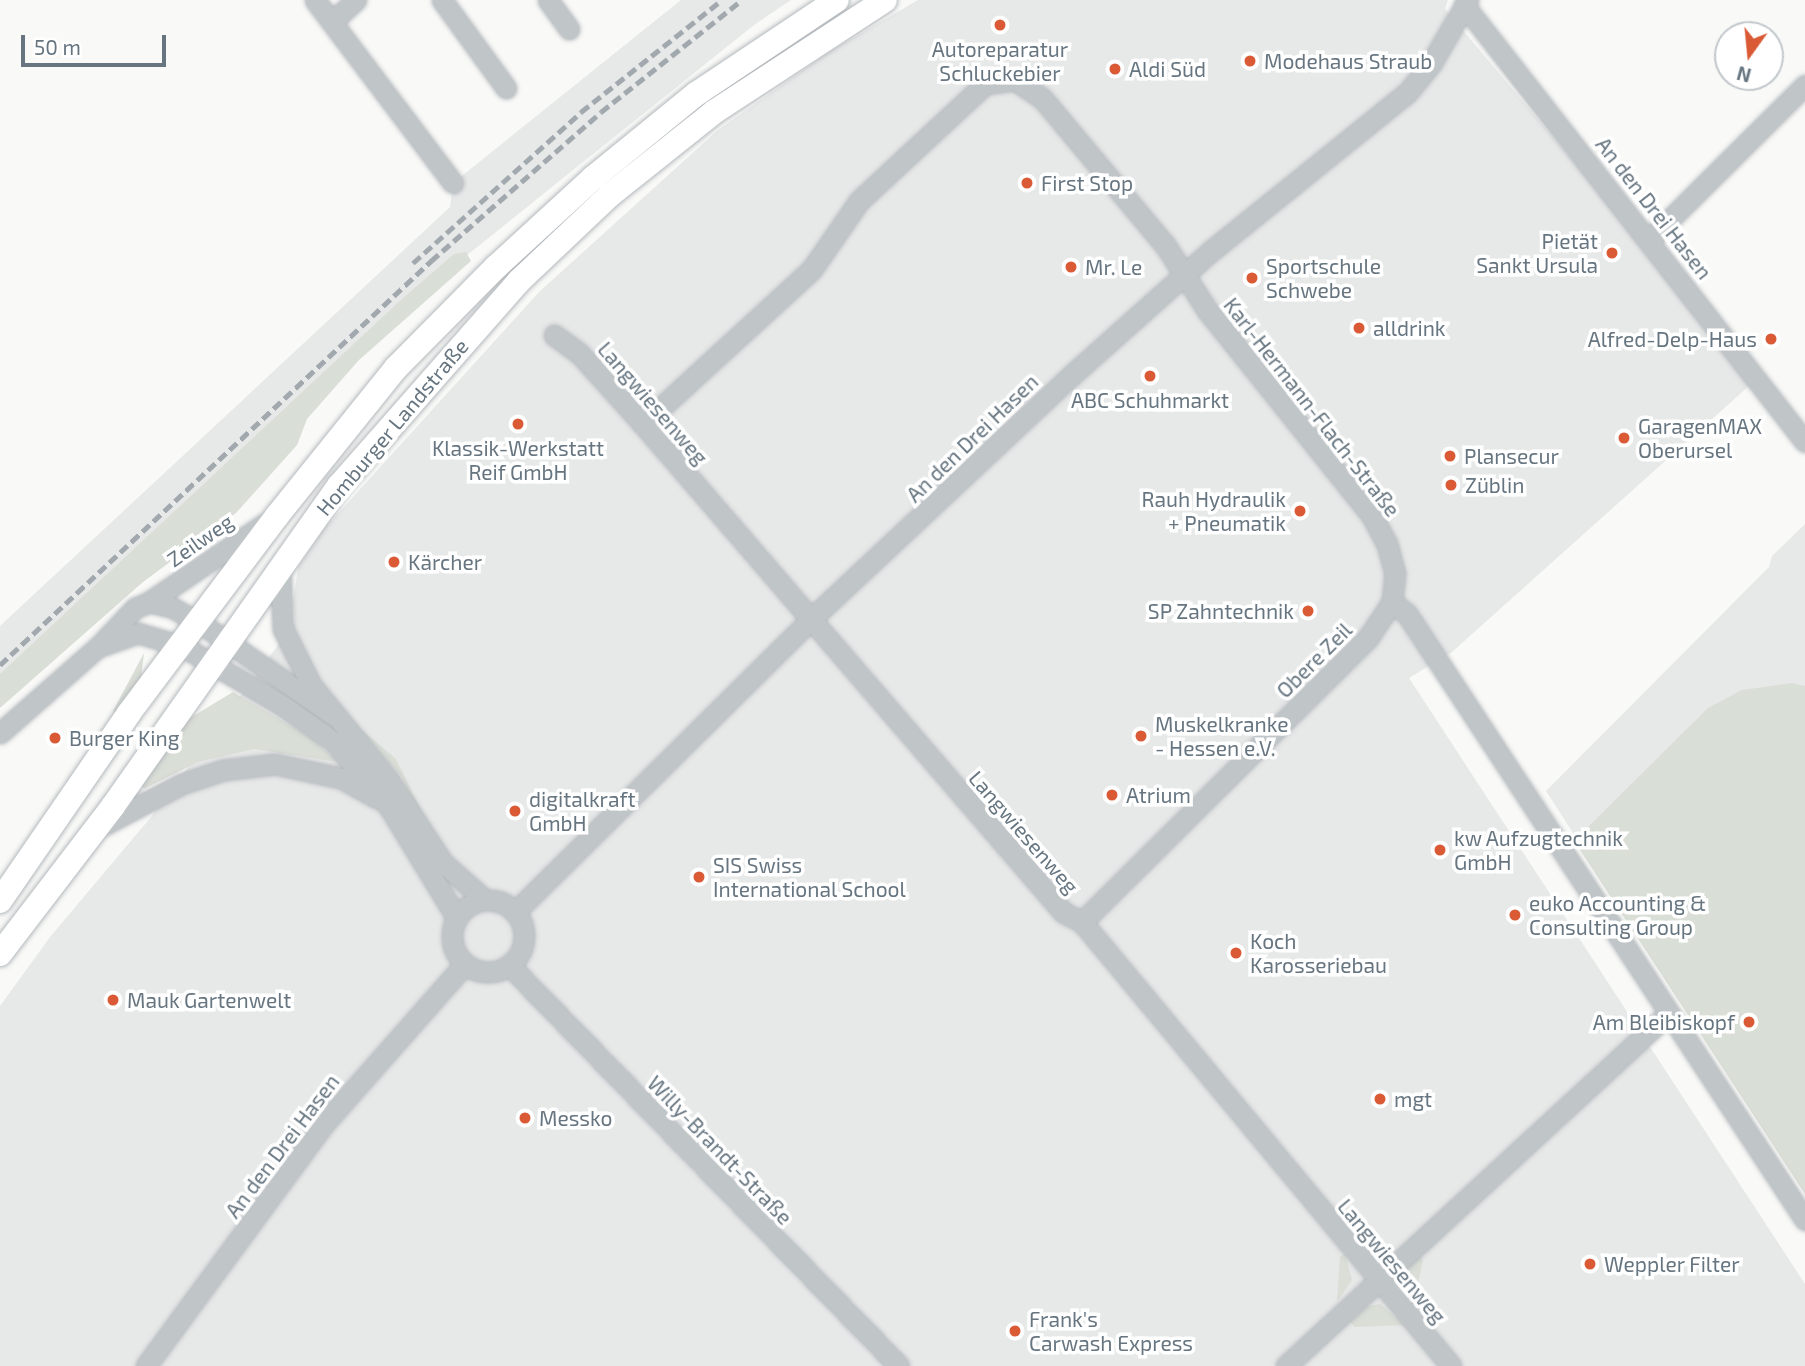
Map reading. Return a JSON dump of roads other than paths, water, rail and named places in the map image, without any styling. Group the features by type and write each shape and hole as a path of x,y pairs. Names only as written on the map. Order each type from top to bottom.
{"main road":[{"name":"Homburger Landstraße","path":"0,901 128,713 200,623 277,516 396,368 505,258 696,94 837,0"},
{"name":"Homburger Landstraße","path":"0,954 94,830 280,564 339,486 437,371 519,281 610,195 713,112 886,0"}],"street":[{"path":"315,0 453,183"},
{"path":"332,22 356,0"},
{"path":"442,0 506,88"},
{"path":"548,0 569,29"},
{"name":"An den Drei Hasen","path":"515,912 810,620 1184,275 1408,92 1432,62 1465,2 1805,442"},
{"name":"Karl-Hermann-Flach-Straße","path":"643,424 812,269 859,201 974,94 998,79 1015,80 1042,98 1165,245 1184,275 1372,516 1387,544 1395,573 1392,602"},
{"path":"1649,240 1805,85"},
{"name":"Langwiesenweg","path":"554,335 573,347 643,424 1063,912 1082,922 1451,1366"},
{"name":"Zeilweg","path":"0,733 98,647 135,608 149,602 277,516"},
{"path":"280,564 283,629 332,714 388,779 411,820 450,871 485,900 515,912 524,933 523,945 509,965 490,972 465,964 452,940 457,918 464,909 485,900"},
{"path":"149,602 171,607 200,623 332,714"},
{"path":"1392,602 1421,635 1805,1220"},
{"name":"Obere Zeil","path":"1082,922 1368,638 1392,602"},
{"name":"Zeilweg","path":"98,647 138,633 182,646"},
{"path":"182,646 334,742 390,808 457,918"},
{"path":"94,830 181,783 223,770 275,764 341,778 390,808"},
{"name":"An den Drei Hasen","path":"146,1366 322,1126 465,964"},
{"name":"Willy-Brandt-Straße","path":"509,965 899,1366"},
{"path":"1286,1366 1668,1014"}],"railway":[{"path":"413,263 581,112 722,0"},
{"path":"0,665 431,261 601,112 742,0"}],"place":[{"name":"Autoreparatur Schluckebier","path":"1000,25"},
{"name":"Modehaus Straub","path":"1250,61"},
{"name":"Aldi Süd","path":"1115,69"},
{"name":"First Stop","path":"1027,183"},
{"name":"Pietät Sankt Ursula","path":"1612,253"},
{"name":"Mr. Le","path":"1071,267"},
{"name":"Sportschule Schwebe","path":"1252,278"},
{"name":"alldrink","path":"1359,328"},
{"name":"Alfred-Delp-Haus","path":"1771,339"},
{"name":"ABC Schuhmarkt","path":"1150,376"},
{"name":"Klassik-Werkstatt Reif GmbH","path":"518,424"},
{"name":"GaragenMAX Oberursel","path":"1624,438"},
{"name":"Plansecur","path":"1450,456"},
{"name":"Züblin","path":"1451,485"},
{"name":"Rauh Hydraulik + Pneumatik","path":"1300,511"},
{"name":"Kärcher","path":"394,562"},
{"name":"SP Zahntechnik","path":"1308,611"},
{"name":"Muskelkranke - Hessen e.V.","path":"1141,736"},
{"name":"Burger King","path":"55,738"},
{"name":"Atrium","path":"1112,795"},
{"name":"digitalkraft GmbH","path":"515,811"},
{"name":"kw Aufzugtechnik GmbH","path":"1440,850"},
{"name":"SIS Swiss International School","path":"699,877"},
{"name":"euko Accounting & Consulting Group","path":"1515,915"},
{"name":"Koch Karosseriebau","path":"1236,953"},
{"name":"Mauk Gartenwelt","path":"113,1000"},
{"name":"Am Bleibiskopf","path":"1749,1022"},
{"name":"mgt","path":"1380,1099"},
{"name":"Messko","path":"525,1118"},
{"name":"Weppler Filter","path":"1590,1264"},
{"name":"Frank's Carwash Express","path":"1015,1331"}]}
